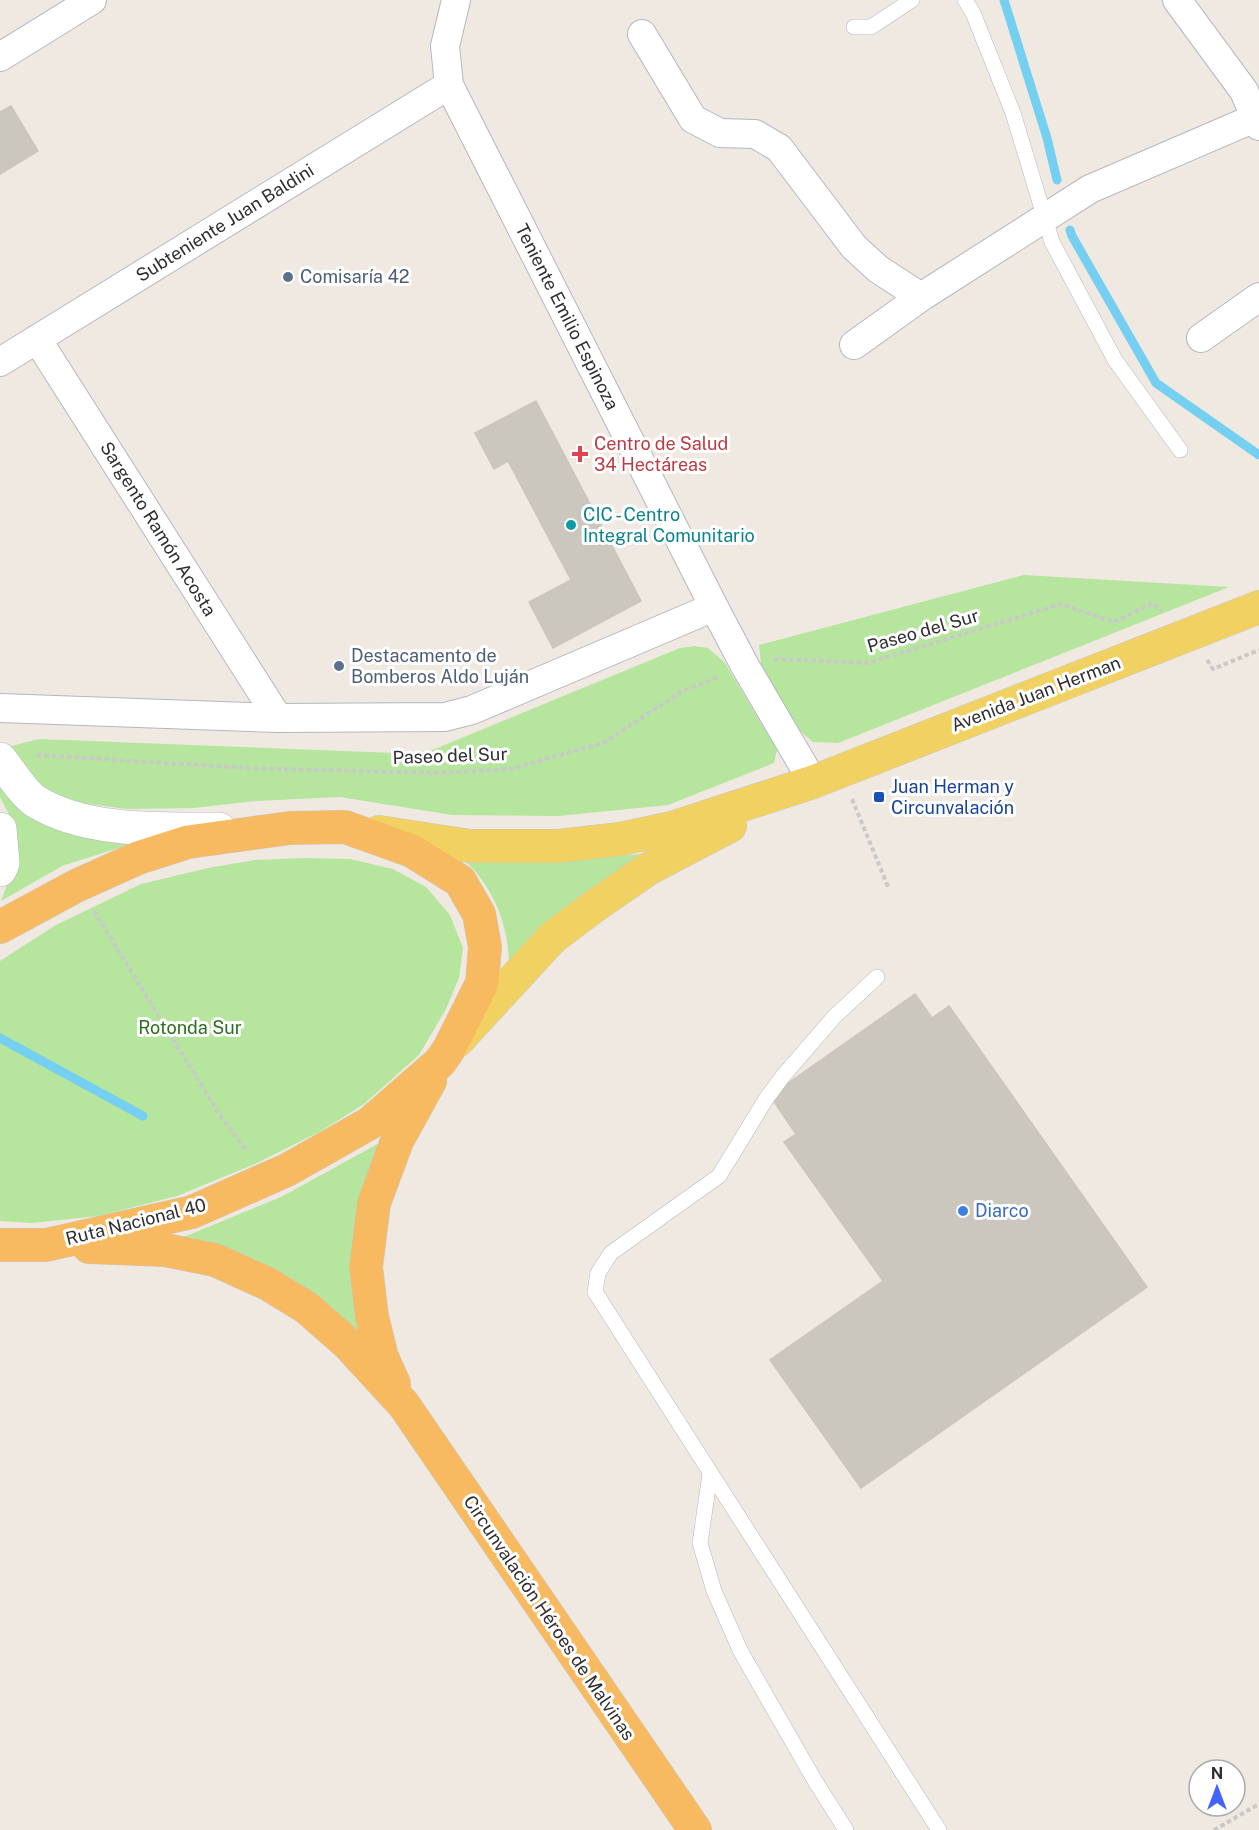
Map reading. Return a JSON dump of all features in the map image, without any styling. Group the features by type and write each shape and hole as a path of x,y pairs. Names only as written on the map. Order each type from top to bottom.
{"highway":[{"name":"Ruta Nacional 40","path":"0,927 76,886 138,858 188,842 290,828 345,827 412,851 460,881 479,914 485,947 482,983 444,1055 370,1124 287,1170 192,1212 46,1245 0,1245"},
{"name":"Circunvalación Héroes de Malvinas","path":"404,1405 382,1357 372,1317 366,1268 374,1203 397,1141 444,1055"},
{"name":"Circunvalación Héroes de Malvinas","path":"46,1245 165,1250 215,1260 268,1284 307,1308 348,1344 404,1405 695,1830"}],"main road":[{"name":"Avenida Juan Herman","path":"345,827 470,846 559,846 620,839 672,828 813,782 1259,607"},
{"name":"Avenida Juan Herman","path":"444,1055 552,938 593,907 648,869 813,782"}],"street":[{"path":"0,57 62,7 92,0"},
{"name":"Teniente Emilio Espinoza","path":"456,0 445,46 449,85 714,608 813,782"},
{"path":"854,345 921,297 1090,189 1257,122 1244,91 1177,0"},
{"path":"642,33 693,119 720,133 755,134 779,148 854,247 878,269 921,297"},
{"name":"Subteniente Juan Baldini","path":"0,362 449,85"},
{"path":"1201,338 1259,297"},
{"name":"Sargento Ramón Acosta","path":"37,339 278,718"},
{"path":"0,708 278,718 445,717 463,712 714,608"},
{"path":"0,759 33,800 66,816 142,830 290,828"},
{"path":"0,829 3,863 0,870"}],"lane":[{"path":"854,27 871,27 912,0"},
{"path":"965,0 973,13 1013,113 1052,242 1115,360 1180,450"},
{"path":"877,977 834,1017 783,1076 766,1099 719,1176 611,1253 598,1273 595,1292 939,1830"},
{"path":"710,1474 700,1543 714,1591 741,1652 815,1781 846,1830"}],"path":[{"name":"Paseo del Sur","path":"35,754 291,769 438,773 511,769 605,742 681,692 745,666 774,659 868,663 1061,604 1114,622 1153,603 1190,634 1213,669 1259,650"},
{"path":"92,908 221,1117 249,1154"},
{"path":"1214,1830 1259,1804"}],"green space":[{"path":"1024,575 1229,587 838,743 813,742 793,725 762,671 759,645"},
{"path":"695,646 708,648 725,663 777,750 774,763 668,805 558,816 452,815 340,797 257,801 193,808 127,809 67,801 42,794 7,747 39,739 396,753 430,751 680,648"},
{"path":"0,782 131,844 62,866 1,901 10,876 15,826 0,797"},
{"path":"654,853 509,970 507,939 498,910 484,883 464,860 536,862"},
{"name":"Rotonda Sur","path":"350,859 393,869 426,887 450,915 463,948 459,978 446,1009 419,1055 364,1104 319,1132 257,1163 177,1196 98,1216 32,1223 0,1221 0,961 56,925 141,884 208,868 255,860"},
{"path":"383,1141 367,1345 174,1241 281,1197"}],"building":[{"path":"11,106 38,151 0,174 0,112"},
{"name":"CIC - Centro Integral Comunitario","path":"536,401 641,601 553,648 529,602 571,580 508,461 494,469 475,433"},
{"name":"Diarco","path":"915,994 932,1018 949,1006 1147,1287 861,1488 770,1360 883,1281 784,1142 796,1134 770,1096"}],"waterway":[{"path":"1004,0 1047,138 1057,180"},
{"path":"1070,230 1156,383 1259,455"},
{"path":"0,1038 143,1116"}],"place":[{"name":"Comisaría 42","path":"288,277"},
{"name":"Centro de Salud 34 Hectáreas","path":"580,454"},
{"name":"CIC - Centro Integral Comunitario","path":"571,525"},
{"name":"Destacamento de Bomberos Aldo Luján","path":"339,666"},
{"name":"Juan Herman y Circunvalación","path":"879,797"},
{"name":"Diarco","path":"963,1211"}]}
